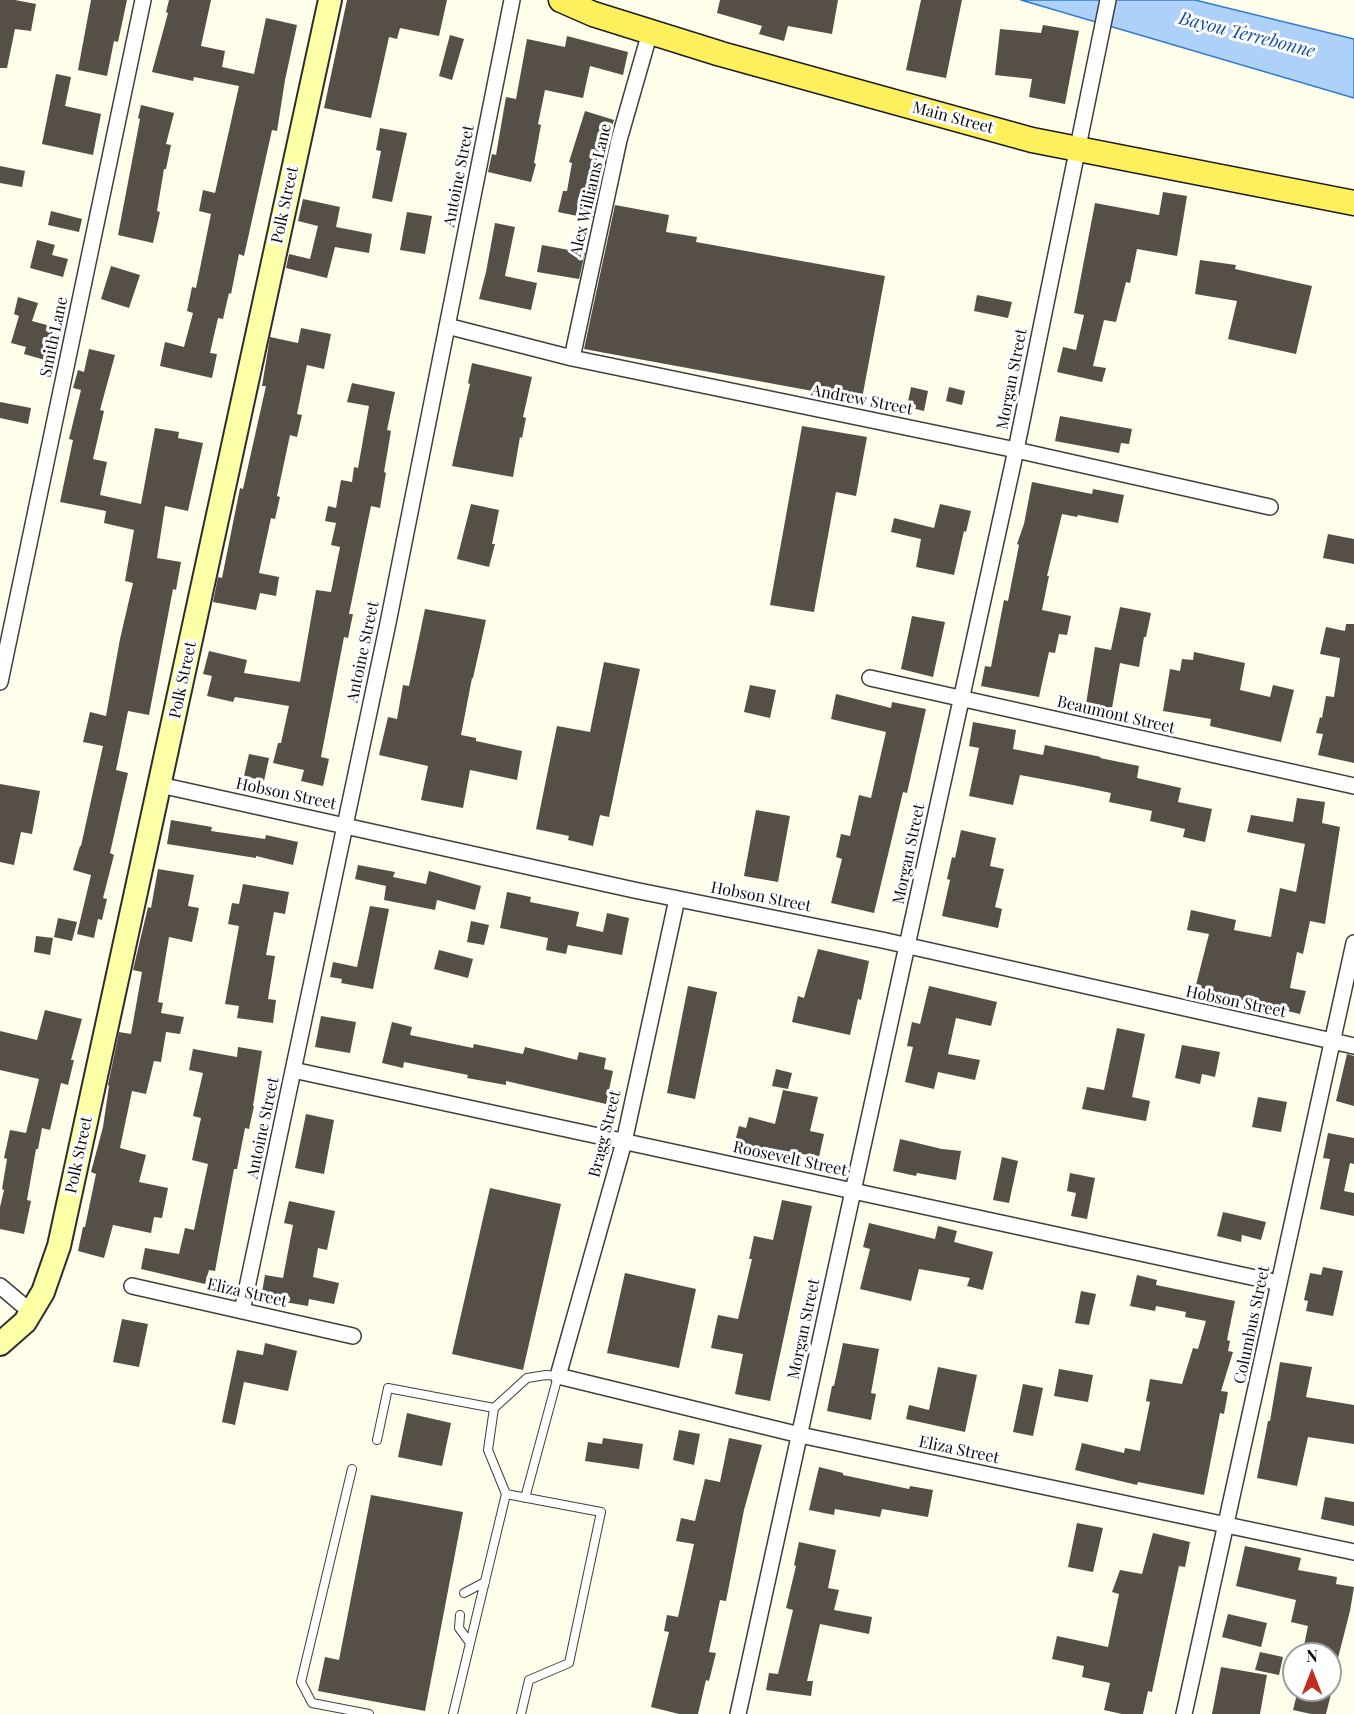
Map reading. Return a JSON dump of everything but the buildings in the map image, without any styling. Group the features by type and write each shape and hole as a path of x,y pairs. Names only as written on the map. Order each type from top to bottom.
{"main road":[{"name":"Main Street","path":"561,0 593,14 743,60 1032,140 1354,203"}],"street":[{"name":"Smith Lane","path":"0,682 143,0"},
{"name":"Polk Street","path":"0,1344 25,1322 43,1292 59,1246 330,0"},
{"name":"Antoine Street","path":"242,1311 345,826 512,0"},
{"name":"Morgan Street","path":"738,1714 1016,450 1108,0"},
{"name":"Alex Williams Lane","path":"572,358 619,140 650,32"},
{"name":"Andrew Street","path":"447,326 572,358 1016,450 1270,507"},
{"name":"Beaumont Street","path":"870,678 1354,786"},
{"name":"Hobson Street","path":"160,785 677,899 907,946 1354,1046"},
{"name":"Bragg Street","path":"558,1376 624,1142 677,899"},
{"name":"Columbus Street","path":"1184,1714 1354,943"},
{"name":"Roosevelt Street","path":"293,1070 1279,1283"},
{"path":"0,1286 31,1312"},
{"name":"Eliza Street","path":"132,1286 353,1336"},
{"name":"Eliza Street","path":"558,1376 800,1435 1354,1552"}],"lane":[{"path":"453,1714 506,1494 488,1450 494,1408 527,1378 558,1376 525,1498"},
{"path":"377,1440 388,1388 494,1408"},
{"path":"352,1469 301,1682 312,1702 369,1714"},
{"path":"506,1494 602,1512 569,1663 529,1680 521,1714"},
{"path":"464,1593 485,1582"},
{"path":"460,1615 459,1628 470,1643"}],"water":[{"name":"Bayou Terrebonne","path":"1021,0 1195,0 1354,39 1354,98"}]}
